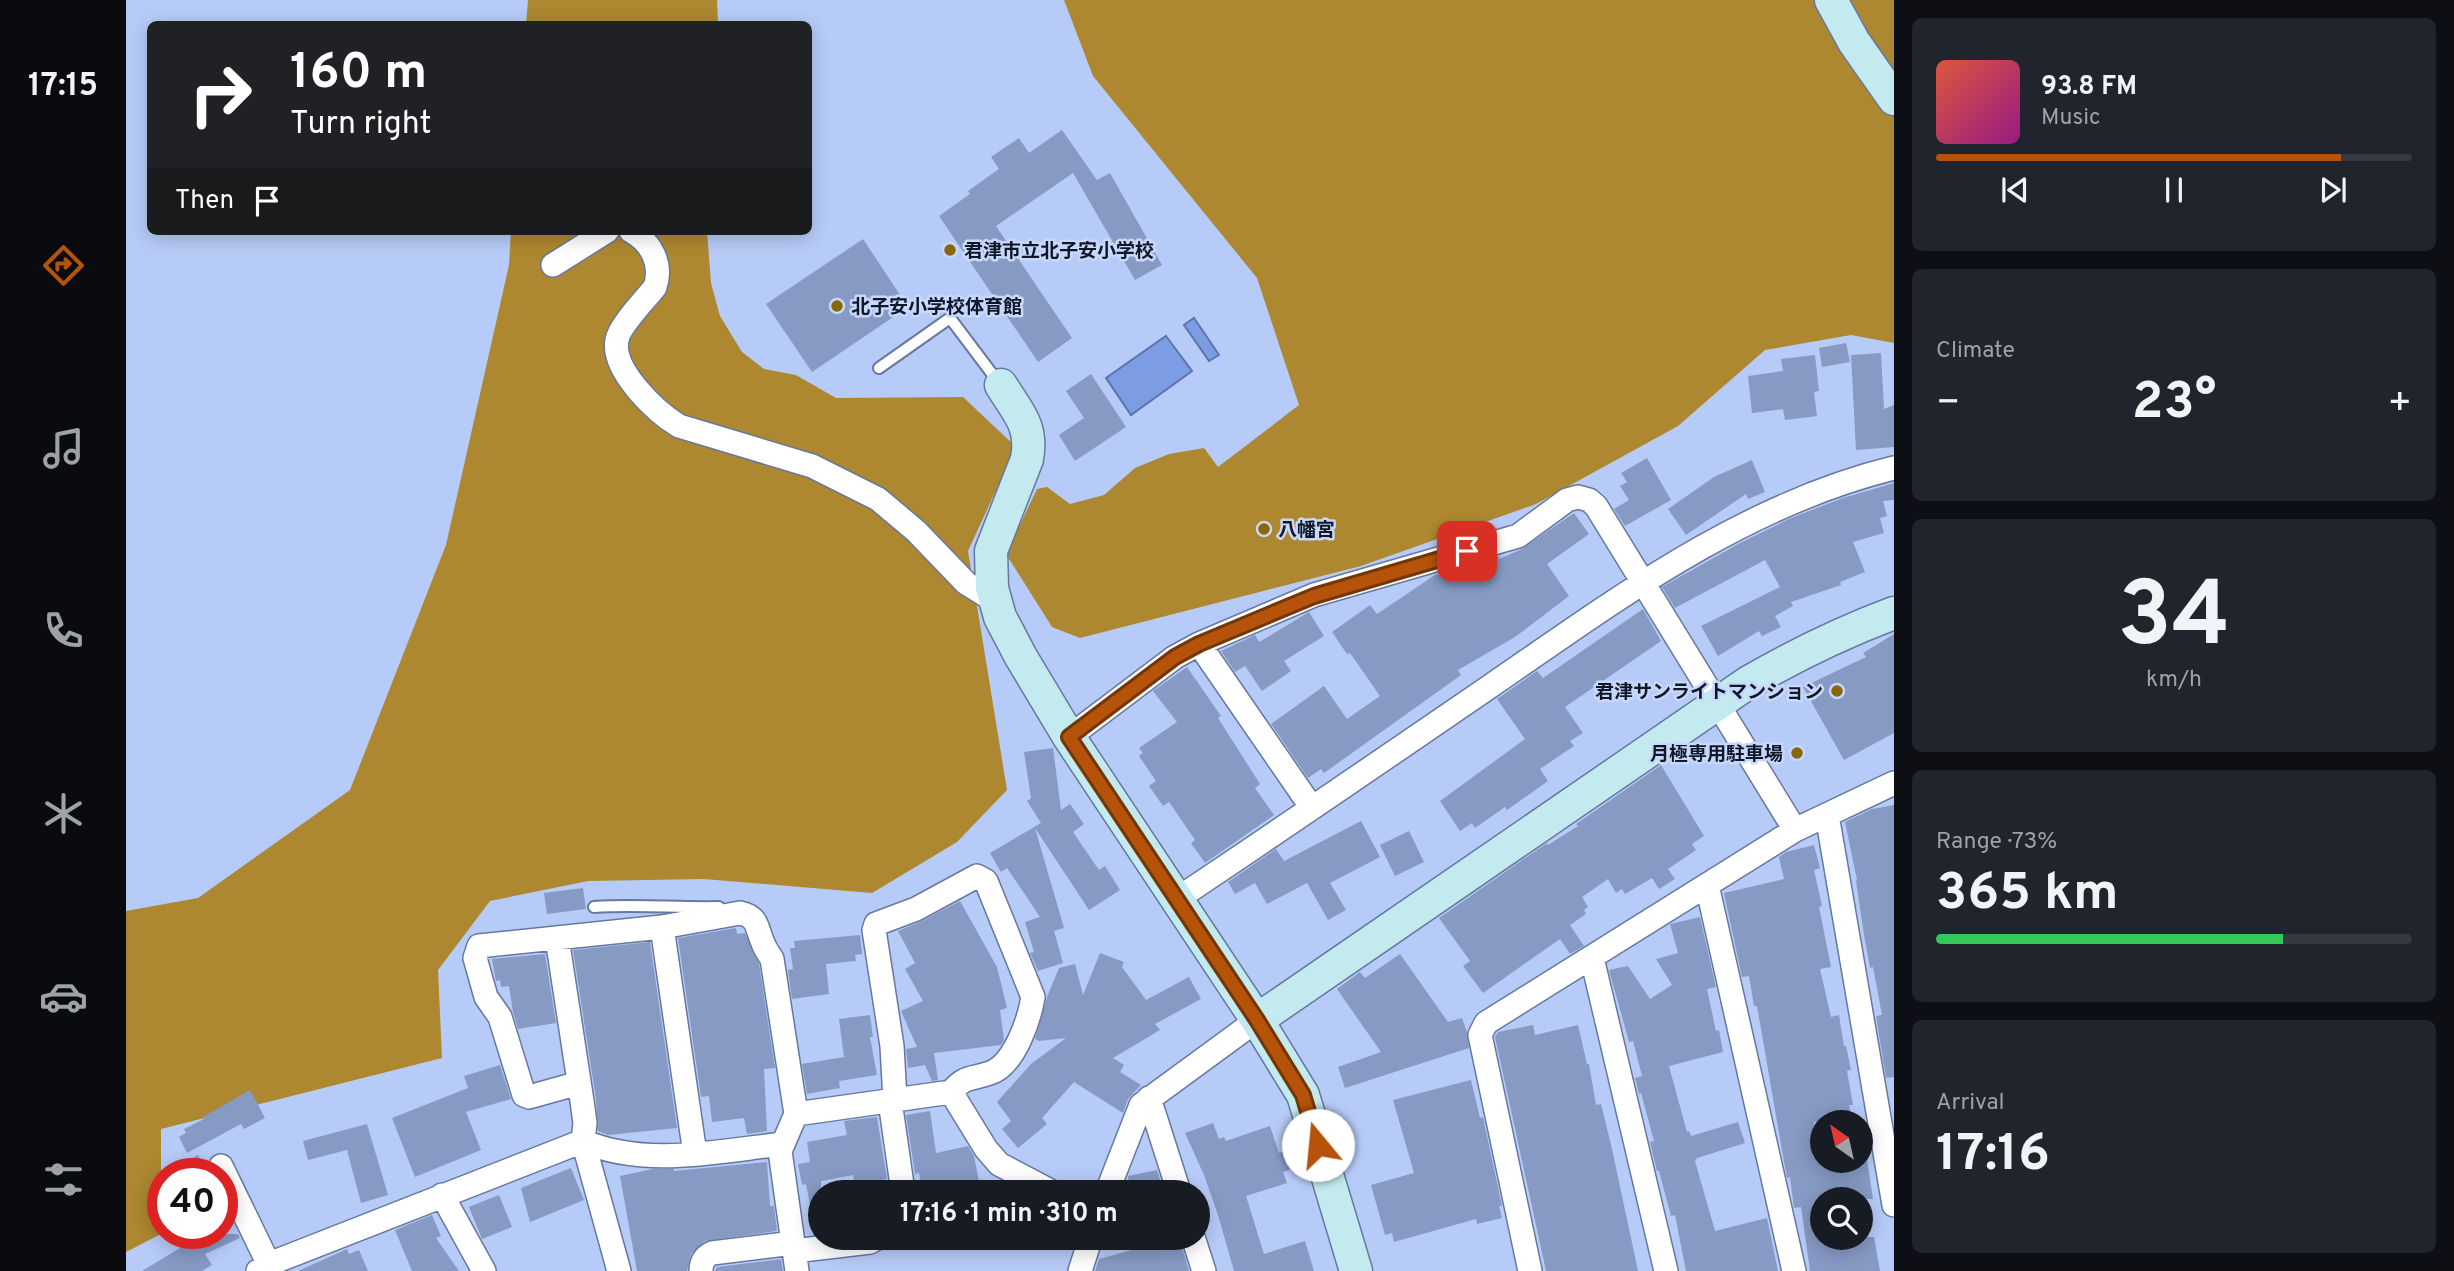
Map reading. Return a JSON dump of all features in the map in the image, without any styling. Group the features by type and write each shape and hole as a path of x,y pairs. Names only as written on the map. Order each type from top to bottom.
{"street":[{"path":"1830,0 1854,42 1894,99"},
{"path":"553,265 601,235"},
{"path":"638,235 650,247 659,277 656,287 617,337 616,348 624,369 647,402 679,426 812,466 878,499 916,531 966,583 995,601"},
{"path":"1001,385 1029,431 1030,444 1027,459 991,551 992,588 1005,629 1069,737 1257,1020 1303,1095 1356,1271"},
{"path":"1177,899 1643,581 1751,521 1806,498 1894,468"},
{"path":"1069,737 1175,657 1199,644 1314,596 1518,536 1567,500 1578,497 1589,500 1595,506 1795,830"},
{"path":"1112,1180 1141,1105 1149,1098 1257,1020 1717,704 1800,653 1860,625 1894,613"},
{"path":"1199,644 1312,808"},
{"path":"1530,1271 1480,1035 1486,1023 1795,830 1894,783"},
{"path":"1827,815 1894,1206"},
{"path":"796,1114 892,1101 951,1092 961,1080 990,1073 1002,1067 1010,1058 1031,1010 1033,997 986,881 976,876 916,909 876,924 874,930 892,1046 892,1101 902,1180"},
{"path":"1707,885 1794,1271"},
{"path":"579,1083 529,1097 524,1095 500,1017 486,998 475,958 479,946 662,926 740,913 750,915 757,921 763,944 772,959 796,1114 780,1151 795,1255"},
{"path":"662,926 695,1154"},
{"path":"557,938 579,1083 584,1123 583,1141 619,1271"},
{"path":"1592,958 1667,1271"},
{"path":"951,1092 986,1149 999,1164 1029,1180"},
{"path":"1149,1098 1175,1180"},
{"path":"238,1205 266,1269 443,1195 583,1141 605,1150 653,1155 695,1154 783,1144"},
{"path":"443,1195 484,1271"},
{"path":"701,1271 701,1264 712,1253 795,1255 824,1250"},
{"path":"1080,1271 1087,1250"},
{"path":"1198,1250 1204,1271"}],"lane":[{"path":"879,368 950,318 1001,385"},
{"path":"594,907 734,907 740,913"}],"shaded area":[{"path":"528,0 717,0 718,21 526,21"},
{"path":"1064,0 1894,0 1894,343 1851,335 1765,350 1678,426 1536,504 1361,566 1080,638 1052,627 1006,554 1037,489 1047,487 1070,504 1104,495 1135,468 1169,454 1204,448 1218,467 1299,405 1257,278 1093,76"},
{"path":"511,235 707,235 711,283 720,316 742,352 764,369 796,375 836,398 963,397 1016,447 968,551 1007,790 957,842 872,893 704,879 588,881 490,901 438,970 442,1058 161,1129 161,1158 147,1158 147,1241 126,1252 126,911 198,898 350,790 446,545 509,265"}],"water":[{"path":"1194,318 1219,355 1209,361 1184,325"},
{"path":"1166,336 1192,371 1131,415 1106,378"}],"building":[{"path":"1062,130 1097,180 1110,173 1162,265 1135,280 1073,173 996,226 1072,338 1038,362 939,216 999,169 991,157 1019,138 1029,153"},
{"name":"北子安小学校体育館","path":"863,239 908,307 812,372 766,304"},
{"path":"1846,343 1850,362 1822,367 1819,348"},
{"path":"1881,353 1884,409 1894,405 1894,447 1856,450 1851,355"},
{"path":"1815,355 1819,391 1814,392 1817,416 1785,420 1783,409 1752,413 1748,376 1783,371 1781,359"},
{"path":"1091,374 1126,427 1075,461 1059,435 1084,418 1066,391"},
{"path":"1647,458 1671,500 1625,526 1614,509 1629,500 1620,486 1627,482 1621,473"},
{"path":"1752,460 1765,492 1748,499 1746,494 1686,535 1668,509 1714,477"},
{"path":"1894,483 1894,500 1883,501 1887,516 1880,518 1884,533 1853,542 1865,572 1840,582 1841,585 1791,602 1793,606 1775,616 1781,627 1762,636 1759,631 1718,656 1701,626 1780,587 1765,560 1675,608 1662,587 1791,518 1843,498"},
{"path":"1574,513 1589,534 1547,564 1569,596 1515,637 1458,670 1461,675 1324,773 1321,769 1308,778 1271,724 1324,686 1347,719 1380,696 1332,632 1370,605 1377,614 1435,575 1461,567 1466,575 1491,558 1498,556 1499,559 1522,549"},
{"path":"1643,609 1661,641 1565,707 1583,733 1570,741 1574,746 1540,769 1548,781 1507,810 1505,807 1475,828 1472,823 1460,831 1440,801 1525,739 1497,699 1537,671 1543,678"},
{"path":"1309,612 1324,636 1284,661 1291,671 1262,691 1245,666 1235,672 1221,651 1255,635 1259,642"},
{"path":"1894,634 1894,733 1844,760 1803,687 1866,657 1863,653"},
{"path":"1187,667 1221,716 1218,718 1260,784 1255,788 1274,815 1205,863 1191,843 1195,840 1169,802 1163,806 1149,786 1156,781 1139,756 1143,753 1139,748 1177,722 1153,691"},
{"path":"1053,748 1061,810 1070,804 1084,824 1073,832 1099,870 1105,866 1120,890 1089,910 1035,828 1064,928 1054,931 1063,963 1038,971 1030,953 1034,952 1025,922 1040,917 1007,868 1001,872 990,853 1041,823 1027,801 1031,798 1024,752"},
{"path":"1661,765 1704,836 1692,844 1696,850 1668,869 1675,879 1659,889 1652,878 1625,894 1622,889 1616,893 1608,879 1582,897 1588,907 1584,910 1586,914 1570,925 1584,946 1570,954 1560,939 1483,993 1463,966 1470,961 1439,918 1547,843 1548,845 1578,826 1576,824"},
{"path":"1894,805 1894,1077 1886,1078 1876,1016 1882,1015 1873,967 1870,968 1845,822 1872,809"},
{"path":"1361,821 1380,857 1330,883 1346,910 1328,920 1307,883 1267,904 1255,883 1235,894 1228,882 1276,849 1284,861"},
{"path":"1409,831 1424,862 1395,876 1380,845"},
{"path":"1814,845 1820,868 1814,870 1822,906 1819,907 1831,967 1820,969 1831,1017 1839,1015 1851,1070 1847,1071 1853,1105 1849,1105 1850,1110 1810,1110 1810,1173 1869,1173 1871,1187 1810,1187 1810,1250 1873,1250 1874,1237 1880,1271 1810,1271 1801,1207 1794,1208 1790,1177 1787,1178 1757,1006 1754,1006 1749,976 1742,977 1724,893 1784,879 1779,857 1786,852"},
{"path":"583,888 586,909 547,914 544,893"},
{"path":"960,901 997,967 1007,1008 1000,1010 1004,1040 1001,1045 934,1053 938,1080 932,1081 925,1065 908,1068 906,1049 917,1047 901,1011 923,1001 905,969 915,963 898,931"},
{"path":"1700,917 1716,987 1707,989 1723,1052 1669,1066 1687,1132 1689,1131 1691,1136 1738,1122 1745,1143 1697,1158 1695,1161 1715,1231 1767,1218 1778,1271 1686,1271 1675,1215 1671,1216 1657,1171 1650,1142 1654,1141 1635,1078 1642,1076 1633,1041 1629,1042 1609,970 1628,966 1650,999 1672,985 1656,959 1678,953 1670,924"},
{"path":"736,928 737,934 745,933 759,964 775,1068 764,1069 767,1131 747,1134 744,1118 712,1122 709,1096 701,1097 678,938"},
{"path":"860,935 862,954 855,955 856,961 826,964 829,994 792,999 788,970 793,969 790,948 795,948 794,941"},
{"path":"650,942 677,1128 608,1135 598,1131 596,1099 573,950"},
{"path":"1100,953 1124,962 1122,967 1146,1000 1189,977 1201,999 1155,1024 1160,1030 1113,1058 1124,1065 1120,1072 1141,1085 1128,1099 1123,1113 1074,1082 1042,1118 1047,1124 1018,1148 1002,1129 1011,1121 997,1102 1031,1064 1066,1038 1039,1041 1035,1039 1059,968 1075,964 1083,995"},
{"path":"545,954 556,1023 518,1029 509,986 501,987 500,980 496,981 492,959"},
{"path":"1400,954 1448,1022 1462,1018 1469,1048 1345,1088 1338,1067 1381,1052 1337,989 1360,972 1365,978"},
{"path":"870,1015 873,1037 870,1037 877,1075 839,1081 840,1088 807,1094 802,1064 844,1057 839,1019"},
{"path":"1533,1025 1535,1035 1578,1025 1589,1064 1596,1105 1601,1104 1612,1149 1638,1271 1546,1271 1495,1037 1498,1032"},
{"path":"500,1065 511,1099 466,1112 481,1150 415,1177 392,1118 468,1088 464,1076"},
{"path":"1471,1080 1480,1118 1483,1117 1502,1206 1499,1206 1502,1218 1477,1224 1476,1219 1394,1242 1392,1233 1385,1235 1371,1185 1414,1173 1393,1100"},
{"path":"250,1090 265,1118 244,1129 241,1124 187,1153 179,1137 186,1133 184,1129"},
{"path":"930,1111 936,1153 968,1146 974,1156 979,1180 920,1180 919,1173 915,1174 906,1115"},
{"path":"877,1117 887,1179 854,1180 853,1175 808,1180 808,1195 806,1184 802,1185 798,1164 810,1162 807,1142 847,1135 844,1121"},
{"path":"1213,1123 1219,1139 1224,1137 1226,1141 1270,1126 1279,1153 1285,1151 1291,1169 1283,1172 1287,1183 1246,1196 1264,1254 1305,1241 1314,1271 1234,1271 1210,1192 1210,1180 1206,1180 1185,1133"},
{"path":"367,1124 388,1195 361,1203 347,1150 308,1160 303,1141"},
{"path":"767,1162 770,1206 774,1206 777,1231 705,1241 691,1254 687,1271 637,1271 620,1176 653,1169 674,1171"},
{"path":"571,1168 584,1200 530,1222 521,1188"},
{"path":"1157,1170 1160,1180 1128,1180 1128,1176"},
{"path":"499,1195 512,1227 482,1239 469,1207"},
{"path":"432,1215 441,1236 436,1238 459,1271 412,1271 395,1230"},
{"path":"178,1249 216,1249 205,1254 212,1265 202,1271 142,1271"},
{"path":"347,1249 349,1254 359,1250 368,1271 298,1271"},
{"path":"1132,1250 1183,1250 1189,1271 1095,1271 1099,1259"},
{"path":"781,1259 783,1271 715,1271 717,1267"}],"place":[{"name":"君津市立北子安小学校","path":"950,250"},
{"name":"北子安小学校体育館","path":"837,306"},
{"name":"八幡宮","path":"1264,529"},
{"name":"君津サンライトマンション","path":"1837,691"},
{"name":"月極専用駐車場","path":"1797,753"}],"route":[{"path":"1318,1145 1303,1095 1257,1020 1069,737 1175,657 1199,644 1314,596 1467,551"}]}
